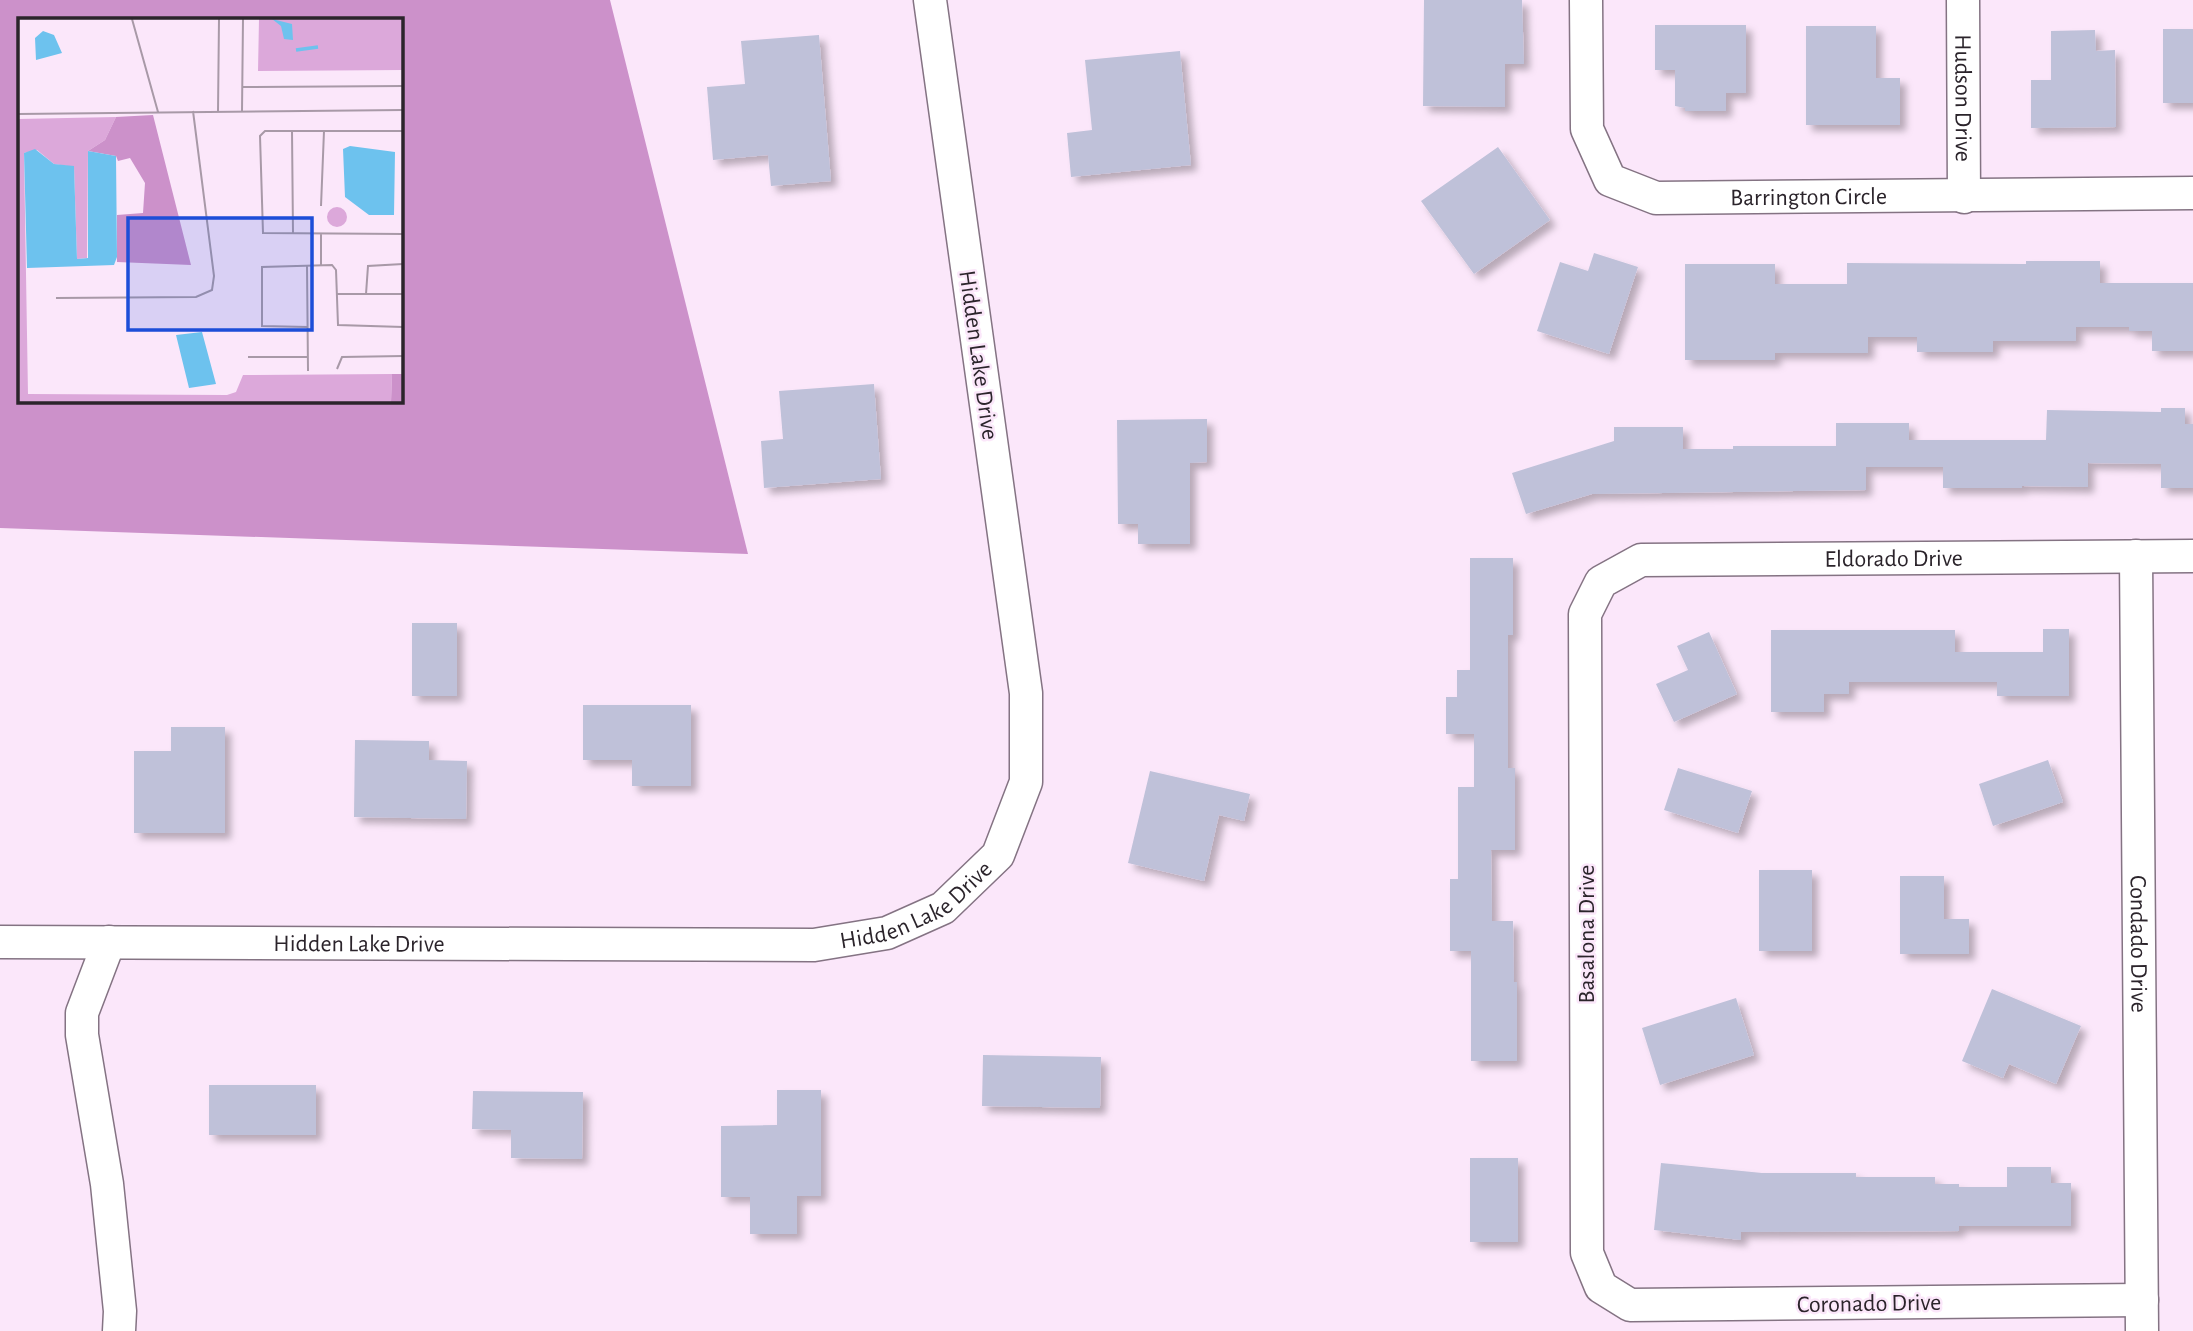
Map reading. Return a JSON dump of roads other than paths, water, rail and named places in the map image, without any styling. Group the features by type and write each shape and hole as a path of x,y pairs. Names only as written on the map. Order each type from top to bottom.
{"street":[{"name":"Hidden Lake Drive","path":"0,942 814,945 887,933 943,908 998,855 1026,782 1026,693 930,0"},
{"name":"Barrington Circle","path":"1586,0 1587,129 1610,180 1656,198 2193,194"},
{"name":"Hudson Drive","path":"1963,0 1964,197"},
{"name":"Condado Drive","path":"2136,556 2142,1316"},
{"name":"Eldorado Drive","path":"1601,582 1641,559 2193,556"},
{"name":"Basalona Drive","path":"1601,582 1585,614 1587,1253 1601,1287"},
{"path":"109,942 82,1013 82,1035 107,1184 120,1311 119,1331"},
{"name":"Coronado Drive","path":"1601,1287 1630,1305 2142,1316"}]}
